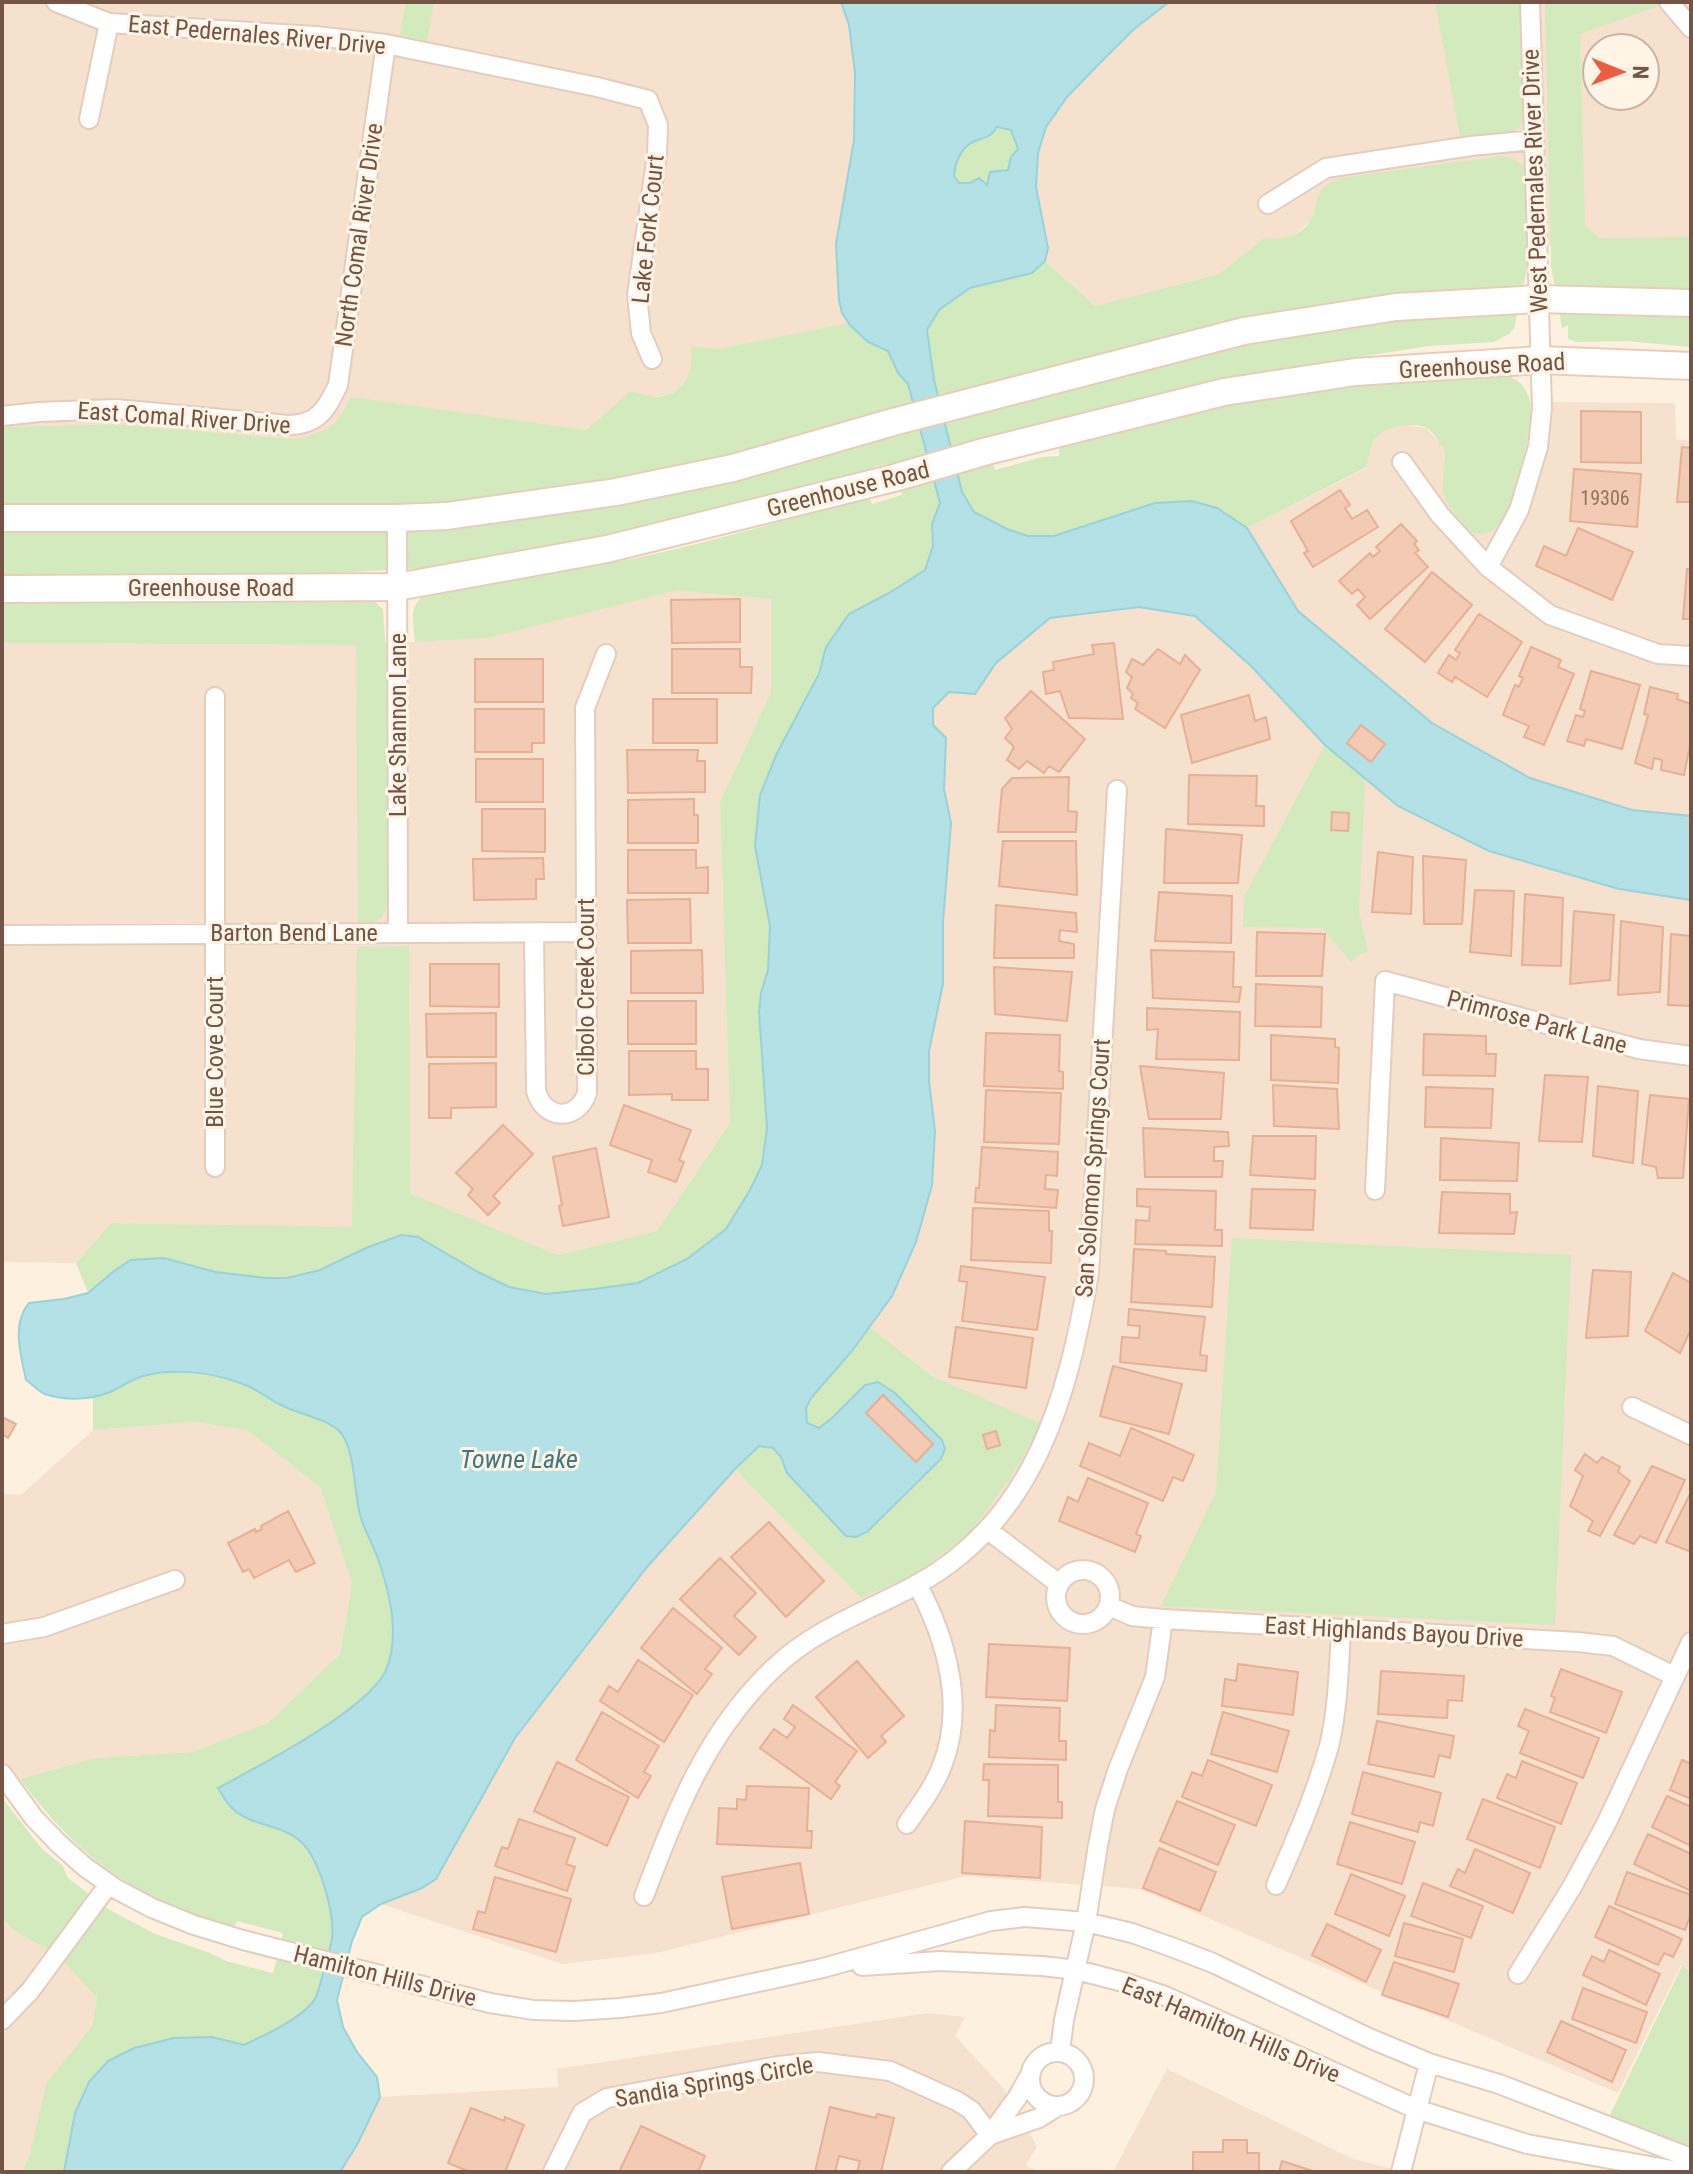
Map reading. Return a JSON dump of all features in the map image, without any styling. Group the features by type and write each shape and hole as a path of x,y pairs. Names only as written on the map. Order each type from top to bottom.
{"main road":[{"name":"Greenhouse Road","path":"2,518 447,516 616,492 733,468 893,422 1244,331 1396,307 1538,299 1691,303"},
{"name":"Greenhouse Road","path":"2,589 397,587 607,549 1224,392 1355,372 1540,360 1691,366"}],"street":[{"name":"East Pedernales River Drive","path":"56,2 109,23 315,36 386,44 648,100"},
{"name":"West Pedernales River Drive","path":"1488,567 1519,510 1538,447 1542,408 1530,2"},
{"path":"1669,2 1691,28"},
{"path":"89,119 109,23"},
{"name":"North Comal River Drive","path":"317,419 338,385 386,44"},
{"name":"Lake Fork Court","path":"648,100 658,125 657,154 637,295 641,333 652,359"},
{"path":"1268,204 1326,168 1471,146 1534,140"},
{"name":"East Comal River Drive","path":"2,416 116,409 287,425 302,425 317,419"},
{"path":"1402,462 1440,515 1488,567 1550,615 1658,654 1691,656"},
{"name":"Lake Shannon Lane","path":"397,518 398,932"},
{"name":"Cibolo Creek Court","path":"534,934 536,1091 543,1107 551,1112 569,1113 584,1101 587,1093 585,708 606,654"},
{"name":"Blue Cove Court","path":"215,697 215,1167"},
{"name":"San Solomon Springs Court","path":"644,1896 678,1808 705,1756 738,1706 777,1665 818,1634 917,1584 951,1562 988,1530 1010,1502 1042,1450 1061,1398 1089,1273 1117,790"},
{"name":"Barton Bend Lane","path":"2,935 586,932"},
{"name":"Primrose Park Lane","path":"1375,1190 1385,981 1639,1049 1691,1056"},
{"path":"1632,1407 1691,1435"},
{"path":"988,1530 1059,1584"},
{"path":"1092,1570 1109,1587 1109,1606 1094,1622 1084,1625 1073,1623 1064,1617 1055,1600 1059,1584 1073,1571 1092,1570"},
{"path":"2,1634 44,1627 175,1580"},
{"path":"907,1824 932,1788 943,1763 950,1736 952,1703 942,1639 917,1584"},
{"name":"East Highlands Bayou Drive","path":"1109,1606 1132,1616 1163,1619 1613,1646 1674,1676"},
{"path":"1060,2051 1105,1809 1155,1677 1163,1619"},
{"path":"1276,1885 1303,1822 1329,1744 1341,1629"},
{"path":"1518,1974 1546,1931 1607,1822 1691,1642"},
{"name":"Hamilton Hills Drive","path":"2,1774 34,1818 76,1859 109,1884 152,1908 243,1940 490,2003 533,2010 620,2008 661,2003 823,1968"},
{"path":"2,2020 30,1991 109,1884"},
{"name":"East Hamilton Hills Drive","path":"823,1968 991,1921 1025,1917 1086,1922 1132,1933 1213,1963 1369,2038 1429,2063 1499,2084 1691,2158"},
{"name":"East Hamilton Hills Drive","path":"823,1968 940,1961 1077,1970 1165,1996 1416,2109 1527,2144 1683,2172"},
{"path":"951,2172 990,2135 1017,2098 1033,2065 1043,2055 1060,2051 1074,2056 1081,2064 1085,2079 1083,2089 1074,2101 1058,2106 1039,2118 990,2135"},
{"name":"Sandia Springs Circle","path":"553,2172 582,2113 607,2098 778,2066 818,2062 890,2071 957,2101 971,2110 990,2135"},
{"path":"1401,2172 1429,2063"},
{"path":"1030,2075 1032,2091 1039,2099 1058,2106"}],"shaded area":[{"path":"2,2 1691,2 1691,246 1528,247 1525,179 1316,203 1311,220 1296,234 1280,241 1264,238 1219,274 1095,306 1045,261 848,323 717,349 692,348 689,378 681,389 653,397 631,392 586,430 351,398 340,419 321,434 294,439 114,424 2,427"},
{"path":"1530,402 1675,403 1676,439 1691,441 1691,1971 1681,1965 1618,2093 1140,1889 966,1876 656,1953 562,1964 381,1904 436,1879 515,1738 647,1567 735,1469 861,1598 969,1534 1010,1479 1041,1424 932,1376 870,1327 892,1296 916,1242 932,1185 935,1131 929,1051 943,984 943,922 951,823 944,789 946,738 933,725 933,708 949,692 975,694 996,663 1050,618 1139,607 1247,528 1367,468 1370,448 1380,433 1390,428 1405,425 1426,428 1441,444 1446,467 1442,484 1501,522 1517,484 1526,447"},
{"path":"677,589 771,598 771,692 720,802 730,1123 657,1231 558,1255 410,1193 352,1228 111,1223 76,1263 2,1262 2,643 356,645 487,638"},
{"path":"194,1422 247,1430 320,1487 352,1584 340,1654 268,1723 192,1752 95,1758 2,1784 2,1494 21,1495 93,1430"},
{"path":"2,1916 16,1932 57,1954 97,1998 92,2026 46,2084 30,2154 22,2172 2,2172"},
{"path":"928,2013 965,2017 955,2036 1004,2089 1037,2146 1026,2165 1039,2172 340,2172 380,2097 558,2087 557,2069"},
{"path":"1167,2069 1353,2159 1405,2172 1113,2172"}],"green space":[{"path":"406,2 434,2 427,41 400,35"},
{"path":"1435,2 1521,2 1524,116 1520,127 1511,132 1460,136"},
{"path":"1545,2 1658,2 1661,5 1580,34 1585,226 1599,238 1691,237 1691,347 1626,341 1577,342 1568,339 1568,325 1562,328 1551,266"},
{"path":"996,126 1011,130 1018,150 1008,170 987,186 959,183 954,176 955,163 967,145 984,140"},
{"path":"1502,156 1524,166 1528,247 1527,269 1514,328 1509,334 1494,342 1429,346 1340,360 1183,391 986,439 995,470 1042,457 1059,456 1059,445 1257,399 1367,384 1504,375 1520,383 1527,393 1529,425 1512,498 1501,522 1494,529 1477,534 1463,523 1444,495 1445,461 1437,438 1427,428 1410,425 1390,428 1377,437 1370,449 1367,467 1247,528 1217,508 1155,503 1054,536 1028,536 974,512 962,492 934,380 927,330 939,310 970,288 1032,273 1045,261 1095,306 1219,274 1264,238 1285,238 1298,233 1312,217 1323,188 1339,178"},
{"path":"848,323 868,342 888,351 898,373 908,384 940,503 932,524 930,559 924,570 889,593 826,647 819,674 777,753 760,795 770,926 768,970 761,993 761,1056 767,1128 762,1165 726,1229 687,1259 638,1283 546,1294 509,1287 401,1235 320,1270 287,1278 215,1272 164,1258 132,1260 88,1293 76,1263 111,1223 352,1227 357,947 409,946 410,1193 558,1255 657,1231 730,1123 720,802 771,692 771,599 677,590 487,638 415,642 414,610 420,599 435,588 616,562 712,540 870,497 872,504 902,495 893,463 874,467 874,472 547,551 425,568 297,575 2,576 2,427 114,424 294,439 323,431 335,423 351,397 586,430 631,391 656,397 674,392 689,374 691,347 717,349"},
{"path":"368,596 383,609 388,678 387,906 382,917 373,922 358,922 356,645 2,643 2,599"},
{"path":"1325,745 1365,779 1359,912 1368,951 1351,962 1323,928 1243,927 1244,897"},
{"path":"1232,1238 1571,1255 1555,1625 1161,1606 1216,1492"},
{"path":"870,1327 932,1376 1042,1424 1010,1479 969,1534 913,1575 861,1598 735,1469 759,1446 772,1448 781,1457 787,1473 846,1535 856,1537 867,1532 941,1459 945,1449 942,1440 895,1393 878,1382 864,1385 819,1428 807,1423 809,1404"},
{"path":"173,1372 241,1383 282,1406 325,1422 344,1437 351,1458 361,1517 386,1589 392,1619 391,1649 382,1675 351,1708 283,1753 218,1789 240,1815 300,1840 319,1871 331,1914 332,1938 314,2000 290,2021 244,2045 212,2037 64,2172 22,2172 30,2154 46,2084 92,2026 97,1998 57,1954 16,1932 2,1917 2,1798 42,1849 62,1865 68,1878 110,1910 155,1934 226,1961 273,1973 283,1933 237,1921 234,1926 199,1916 139,1890 88,1854 42,1807 20,1779 95,1758 192,1752 268,1723 340,1654 352,1584 320,1487 247,1430 194,1422 93,1430 93,1396 143,1376"},
{"path":"1682,1966 1691,1972 1691,2149 1608,2119"}],"water":[{"name":"Towne Lake","path":"841,2 1169,2 1134,29 1098,65 1067,97 1046,127 1038,153 1036,187 1048,248 1045,261 1032,273 970,288 939,310 927,330 934,380 962,492 974,512 1028,536 1054,536 1155,503 1192,501 1217,508 1247,528 1298,611 1432,723 1530,778 1632,810 1691,816 1691,900 1619,889 1489,851 1398,806 1325,745 1251,666 1195,616 1139,607 1050,618 996,663 975,694 949,692 933,708 933,725 946,738 944,789 951,823 943,922 943,984 929,1051 935,1131 932,1185 916,1242 892,1296 806,1408 807,1423 819,1428 865,1385 878,1382 895,1393 942,1440 945,1449 941,1459 867,1532 856,1537 846,1536 787,1473 781,1457 773,1448 759,1446 647,1567 515,1738 436,1879 422,1888 381,1904 362,1917 352,1941 337,2000 343,2027 357,2052 377,2077 380,2097 340,2172 64,2172 75,2113 89,2082 108,2061 134,2048 174,2038 212,2037 244,2045 290,2021 314,2000 332,1938 331,1914 319,1871 299,1840 239,1814 218,1788 309,1737 356,1704 385,1672 390,1659 393,1630 390,1601 382,1572 360,1515 349,1450 336,1428 281,1405 238,1382 197,1373 156,1373 103,1395 86,1398 69,1399 45,1394 26,1380 19,1340 23,1311 29,1303 88,1293 131,1260 164,1258 215,1272 287,1278 320,1270 401,1235 418,1237 509,1287 546,1294 594,1289 638,1283 687,1259 726,1229 762,1165 767,1128 759,1012 768,970 770,926 755,846 760,795 777,753 819,674 826,647 849,614 925,570 933,546 932,524 940,503 908,384 898,373 888,351 868,342 850,325 842,313 839,300 836,244 854,140 855,73 849,25","holes":["997,127 1011,130 1018,149 1011,157 1008,170 990,172 987,185 979,178 970,183 959,183 954,176 966,147 990,135"]}],"building":[{"path":"1581,411 1641,412 1641,463 1581,462"},
{"path":"1682,447 1691,448 1691,502 1677,502"},
{"path":"1574,469 1641,474 1637,527 1570,521"},
{"path":"1340,490 1350,505 1345,508 1352,519 1367,510 1378,527 1313,567 1291,521"},
{"path":"1401,524 1417,541 1414,544 1419,550 1415,553 1428,567 1370,619 1357,605 1365,597 1358,589 1352,594 1339,581 1370,553 1373,557 1380,551 1376,547"},
{"path":"1578,528 1633,552 1612,600 1536,566 1544,546 1566,556"},
{"path":"1687,569 1691,569 1691,619 1683,619"},
{"path":"1432,572 1472,605 1425,662 1385,629"},
{"path":"740,599 740,642 672,643 671,600"},
{"path":"1479,614 1522,642 1487,697 1455,677 1452,682 1438,673 1449,655 1456,660 1460,653 1455,650"},
{"path":"1114,643 1123,719 1069,718 1060,691 1046,694 1043,672 1054,670 1053,662 1094,654 1092,645"},
{"path":"1531,647 1561,660 1558,667 1574,674 1544,745 1524,737 1529,726 1503,715 1515,685 1519,687 1523,678 1519,676"},
{"path":"672,649 740,649 740,667 752,667 751,693 672,693"},
{"path":"1158,649 1180,664 1185,655 1200,670 1165,728 1135,709 1138,703 1131,698 1133,694 1127,688 1132,677 1126,672 1132,659 1143,665"},
{"path":"475,659 543,659 543,702 475,702"},
{"path":"1591,671 1640,685 1622,749 1586,739 1584,746 1567,741 1576,715 1583,717 1585,711 1580,709"},
{"path":"1650,687 1678,694 1677,699 1691,704 1691,740 1684,775 1661,770 1662,760 1654,758 1652,769 1635,763 1648,715 1644,714"},
{"path":"1031,691 1085,739 1059,772 1049,766 1044,773 1027,761 1019,769 1007,760 1014,747 1005,738 1012,729 1005,718"},
{"path":"1249,695 1255,721 1266,717 1270,739 1192,763 1181,715"},
{"path":"653,699 717,699 717,743 653,743"},
{"path":"475,709 544,709 544,743 532,743 532,752 475,752"},
{"path":"1361,725 1385,744 1371,762 1347,743"},
{"path":"627,750 698,750 697,761 705,761 705,792 628,793"},
{"path":"476,759 543,759 543,802 476,802"},
{"path":"1189,775 1257,776 1256,806 1264,806 1264,826 1188,824"},
{"path":"1069,777 1068,811 1077,812 1076,832 998,832 1002,789 1012,778"},
{"path":"694,799 694,815 698,815 698,843 628,843 628,800"},
{"path":"482,809 545,809 545,852 482,851"},
{"path":"1332,812 1349,813 1348,831 1331,830"},
{"path":"1166,829 1242,835 1238,883 1164,883"},
{"path":"1003,841 1076,841 1077,895 999,886"},
{"path":"628,850 696,850 696,868 708,867 708,893 628,893"},
{"path":"1378,852 1413,857 1411,914 1372,912"},
{"path":"1423,856 1466,860 1462,924 1424,924"},
{"path":"543,858 544,879 536,879 536,899 474,900 473,859"},
{"path":"1475,890 1514,891 1511,956 1470,952"},
{"path":"1159,892 1232,896 1231,943 1155,941"},
{"path":"1525,894 1563,898 1561,966 1522,965"},
{"path":"690,899 691,943 628,943 627,900"},
{"path":"996,905 1076,913 1077,932 1060,930 1059,941 1074,944 1074,958 994,958"},
{"path":"1574,911 1614,915 1610,980 1570,984"},
{"path":"1621,921 1663,927 1660,992 1618,995"},
{"path":"1257,932 1325,934 1322,976 1256,976"},
{"path":"1671,934 1691,936 1691,1006 1668,1005"},
{"path":"702,950 703,993 631,993 631,951"},
{"path":"1151,950 1234,952 1233,987 1241,987 1239,1002 1153,998"},
{"path":"430,964 499,964 499,1007 430,1006"},
{"path":"994,967 1072,972 1067,1021 995,1014"},
{"path":"1256,984 1322,987 1321,1027 1255,1026"},
{"path":"628,1001 696,1001 696,1044 628,1044"},
{"path":"1147,1008 1240,1012 1239,1060 1156,1059 1158,1029 1147,1030"},
{"path":"496,1013 496,1057 427,1057 426,1014"},
{"path":"986,1033 1060,1035 1059,1071 1063,1072 1063,1089 984,1086"},
{"path":"1424,1034 1486,1036 1486,1054 1496,1054 1495,1076 1423,1075"},
{"path":"1271,1035 1335,1039 1335,1047 1339,1048 1338,1083 1271,1080"},
{"path":"629,1051 696,1051 696,1069 708,1069 708,1100 672,1100 672,1094 629,1095"},
{"path":"496,1063 496,1107 451,1108 451,1118 429,1118 429,1064"},
{"path":"1140,1066 1224,1073 1221,1119 1149,1119"},
{"path":"1545,1075 1588,1077 1582,1142 1539,1141"},
{"path":"1273,1085 1337,1089 1339,1129 1274,1126"},
{"path":"1598,1086 1638,1091 1633,1163 1593,1156"},
{"path":"1426,1087 1493,1089 1491,1128 1425,1127"},
{"path":"986,1090 1061,1093 1059,1144 984,1142"},
{"path":"1650,1095 1689,1099 1683,1178 1658,1178 1656,1167 1642,1164"},
{"path":"624,1105 691,1130 679,1160 684,1162 676,1182 648,1172 652,1160 610,1145"},
{"path":"503,1125 533,1154 493,1196 500,1203 488,1215 468,1195 473,1189 456,1173"},
{"path":"1143,1128 1228,1132 1229,1146 1214,1147 1214,1161 1223,1161 1222,1177 1145,1177"},
{"path":"1253,1136 1316,1136 1315,1179 1250,1175"},
{"path":"1441,1138 1519,1143 1517,1181 1440,1180"},
{"path":"982,1147 1058,1152 1057,1176 1046,1175 1045,1189 1058,1190 1056,1208 975,1202"},
{"path":"596,1148 609,1217 563,1226 553,1157"},
{"path":"1137,1189 1216,1191 1215,1230 1222,1230 1222,1246 1135,1244 1136,1220 1149,1221 1150,1207 1137,1206"},
{"path":"1252,1189 1315,1190 1313,1230 1250,1228"},
{"path":"1442,1192 1510,1194 1510,1213 1517,1212 1514,1234 1439,1233"},
{"path":"973,1208 1049,1211 1051,1263 971,1260"},
{"path":"1134,1249 1215,1257 1212,1307 1131,1302"},
{"path":"961,1266 1045,1277 1037,1330 962,1321 967,1282 959,1281"},
{"path":"1593,1270 1631,1272 1628,1336 1586,1338"},
{"path":"1673,1273 1691,1283 1691,1329 1680,1353 1645,1331"},
{"path":"1129,1309 1205,1317 1200,1355 1207,1356 1206,1371 1120,1362 1122,1337 1139,1338 1140,1326 1128,1325"},
{"path":"956,1327 1033,1338 1026,1388 949,1377"},
{"path":"1113,1366 1182,1384 1169,1434 1100,1416"},
{"path":"883,1395 933,1444 916,1462 866,1413"},
{"path":"4,1418 16,1424 8,1438 2,1434"},
{"path":"1131,1428 1194,1455 1183,1481 1173,1477 1163,1501 1080,1466 1089,1443 1120,1456"},
{"path":"996,1431 1000,1445 987,1449 983,1435"},
{"path":"1585,1454 1597,1463 1602,1457 1620,1467 1618,1472 1630,1481 1600,1536 1588,1531 1593,1521 1570,1506 1583,1476 1575,1470"},
{"path":"1652,1466 1685,1480 1656,1543 1640,1536 1634,1544 1614,1535"},
{"path":"1088,1478 1148,1503 1136,1534 1141,1536 1135,1552 1059,1521 1068,1497 1078,1502"},
{"path":"1691,1492 1691,1552 1666,1542"},
{"path":"288,1511 315,1563 296,1572 289,1560 254,1578 249,1569 243,1572 228,1543 255,1529 256,1532 262,1529 261,1526"},
{"path":"769,1522 824,1581 786,1617 731,1557"},
{"path":"720,1558 756,1593 734,1616 756,1637 739,1655 680,1599"},
{"path":"673,1608 722,1648 705,1669 712,1674 697,1694 641,1648"},
{"path":"989,1644 1070,1648 1067,1701 986,1697"},
{"path":"638,1660 693,1695 664,1742 600,1701 609,1686 618,1692"},
{"path":"857,1661 904,1716 881,1736 886,1742 868,1758 816,1697"},
{"path":"1238,1664 1298,1672 1293,1715 1222,1706 1225,1679 1236,1681"},
{"path":"1561,1669 1622,1692 1606,1733 1550,1712 1555,1698 1551,1696"},
{"path":"1381,1671 1464,1676 1462,1701 1448,1700 1447,1718 1378,1714"},
{"path":"793,1705 857,1751 835,1782 840,1786 831,1799 760,1748 774,1729 787,1738 795,1727 784,1719"},
{"path":"996,1705 1060,1708 1059,1741 1066,1741 1066,1760 989,1757 990,1730 995,1731"},
{"path":"1525,1709 1599,1738 1583,1778 1520,1753 1529,1731 1518,1726"},
{"path":"602,1712 659,1746 644,1772 651,1776 638,1798 576,1760"},
{"path":"1223,1712 1289,1731 1277,1772 1211,1754"},
{"path":"1377,1721 1454,1736 1450,1758 1439,1755 1434,1777 1368,1764"},
{"path":"1208,1760 1272,1785 1256,1826 1182,1797 1192,1772 1202,1776"},
{"path":"1682,1760 1691,1764 1691,1799 1670,1790"},
{"path":"1522,1761 1577,1783 1561,1824 1497,1798 1507,1774 1516,1778"},
{"path":"557,1762 629,1797 607,1846 534,1811"},
{"path":"984,1764 1058,1765 1058,1802 1062,1802 1062,1818 988,1816 989,1780 983,1780"},
{"path":"1363,1772 1441,1793 1433,1826 1420,1822 1418,1832 1352,1814"},
{"path":"747,1786 809,1788 807,1831 812,1831 811,1848 717,1844 719,1808 737,1809 737,1799 746,1800"},
{"path":"1667,1796 1691,1807 1691,1846 1652,1827"},
{"path":"1483,1799 1555,1827 1540,1868 1467,1839"},
{"path":"1177,1801 1235,1825 1218,1865 1160,1841"},
{"path":"519,1819 575,1838 566,1864 575,1867 567,1891 495,1866 502,1847 508,1849"},
{"path":"965,1821 1042,1827 1040,1878 962,1873"},
{"path":"1350,1822 1415,1842 1402,1884 1337,1864"},
{"path":"1648,1834 1691,1854 1691,1891 1634,1864"},
{"path":"1159,1848 1216,1872 1200,1911 1143,1888"},
{"path":"1475,1849 1530,1873 1513,1913 1450,1886 1458,1869 1465,1873"},
{"path":"800,1863 809,1914 732,1929 722,1877"},
{"path":"1627,1872 1691,1895 1691,1913 1685,1930 1615,1904"},
{"path":"1351,1874 1405,1896 1389,1936 1335,1914"},
{"path":"495,1877 571,1899 556,1952 473,1929 478,1911 485,1913"},
{"path":"1423,1883 1483,1906 1471,1938 1411,1916"},
{"path":"1609,1906 1682,1939 1673,1957 1664,1953 1658,1965 1595,1937"},
{"path":"1404,1923 1463,1939 1454,1972 1395,1956"},
{"path":"1327,1924 1381,1950 1366,1982 1312,1955"},
{"path":"1609,1950 1660,1974 1646,2005 1583,1975 1592,1956 1604,1962"},
{"path":"1394,1962 1459,1984 1448,2017 1382,1995"},
{"path":"1583,1988 1647,2012 1636,2043 1572,2019"},
{"path":"1561,2021 1626,2050 1612,2082 1547,2052"},
{"path":"830,2107 876,2118 877,2114 894,2118 881,2172 857,2172 860,2161 839,2156 835,2172 815,2172"},
{"path":"471,2108 524,2125 505,2172 470,2172 448,2163"},
{"path":"641,2126 705,2156 698,2172 619,2172"},
{"path":"1223,2140 1247,2140 1247,2153 1259,2153 1259,2172 1193,2172 1193,2152 1223,2152"},
{"path":"1282,2161 1316,2172 1279,2172"}]}
